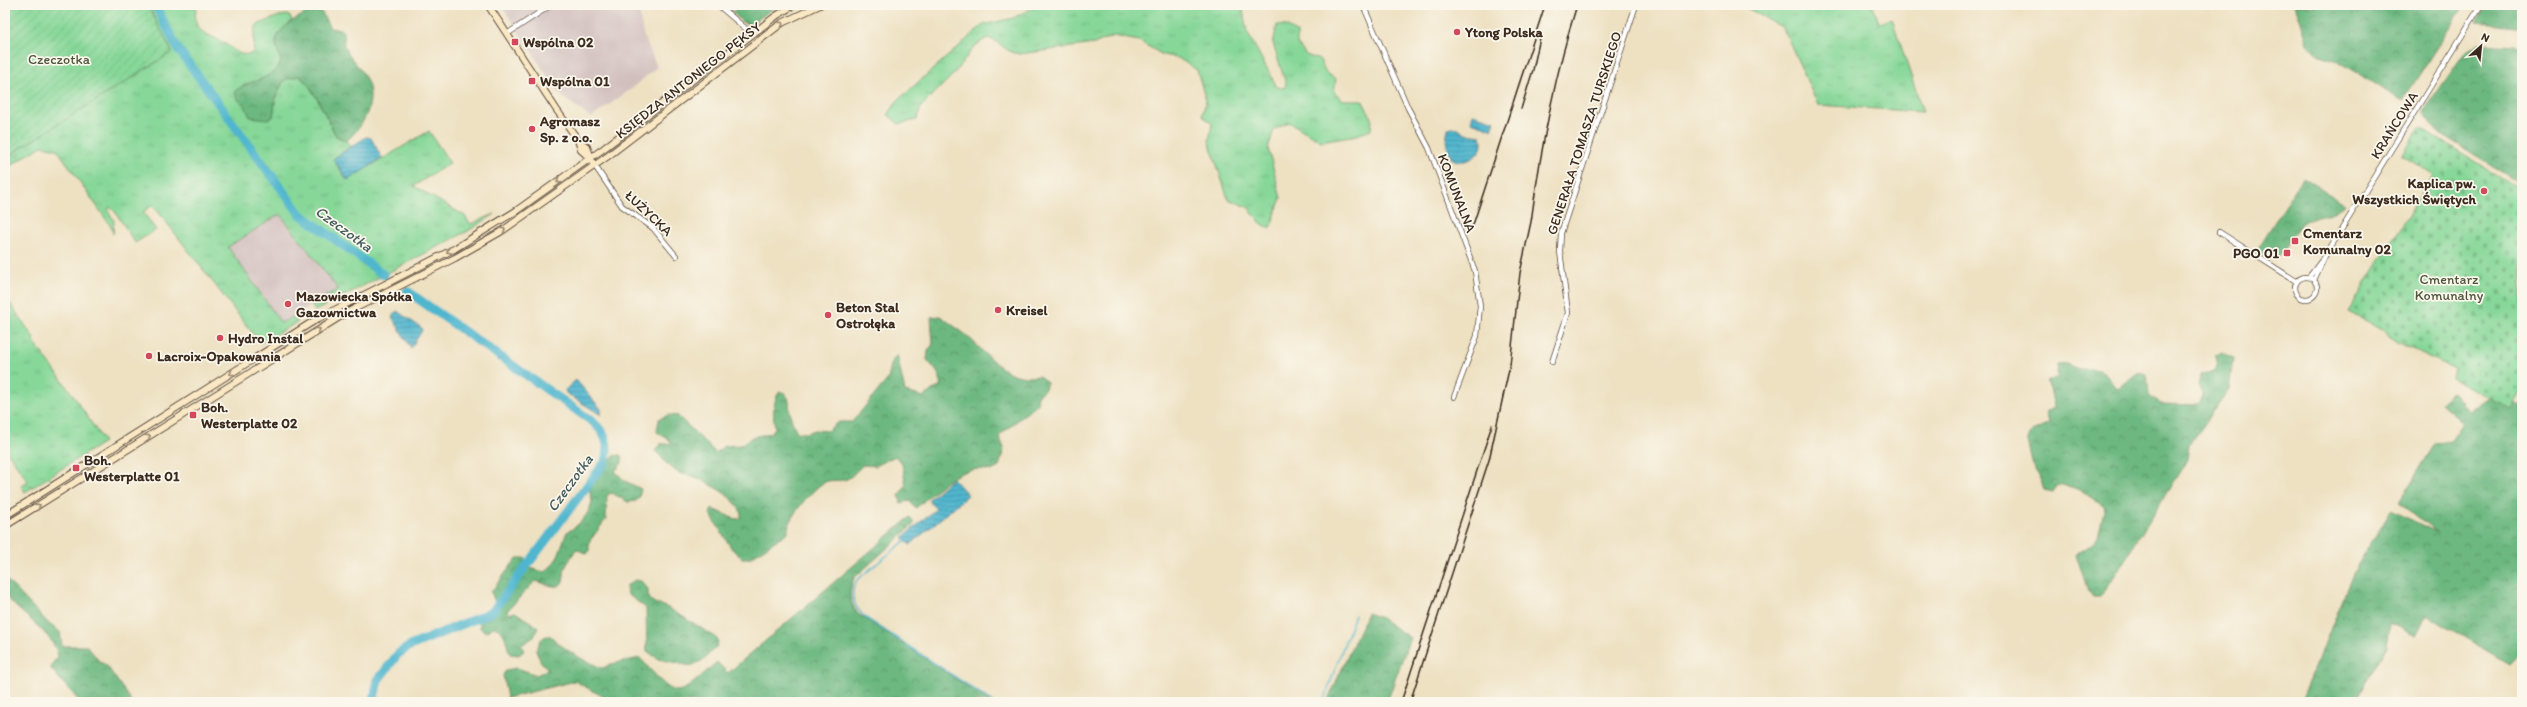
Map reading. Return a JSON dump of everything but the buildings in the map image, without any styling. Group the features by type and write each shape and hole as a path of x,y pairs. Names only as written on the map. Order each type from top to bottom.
{"main road":[{"path":"488,5 578,140 587,147 590,158 595,166"},
{"name":"KSIĘDZA ANTONIEGO PĘKSY","path":"5,516 317,319 495,225 590,158 752,34 794,5"},
{"name":"KSIĘDZA ANTONIEGO PĘKSY","path":"5,526 322,328 502,231 595,166 782,23 820,5"}],"street":[{"path":"507,34 550,5"},
{"path":"718,5 752,34"},
{"name":"KOMUNALNA","path":"1363,5 1408,108 1429,148 1454,220 1475,271 1480,306 1477,336 1454,397"},
{"name":"GENERAŁA TOMASZA TURSKIEGO","path":"1552,362 1568,313 1560,251 1562,228 1636,5"},
{"name":"KRAŃCOWA","path":"2309,277 2325,256 2480,5"},
{"name":"ŁUŻYCKA","path":"595,166 622,206 653,228 676,256"},
{"path":"2218,232 2296,281"},
{"name":"KRAŃCOWA","path":"2314,280 2325,256"},
{"path":"2302,277 2309,277 2314,280 2317,286 2316,293 2306,299 2296,293 2296,281 2302,277"}],"shaded area":[{"path":"501,5 638,5 643,34 657,67 635,86 591,118 560,95"},
{"path":"280,214 338,289 281,323 228,247"}],"green space":[{"name":"Czeczotka","path":"5,5 148,5 172,52 5,158"},
{"path":"148,5 197,5 195,14 196,21 201,30 240,54 253,53 257,25 279,16 288,15 292,19 278,36 276,43 281,62 278,67 266,78 245,84 244,104 253,114 263,118 273,117 276,96 284,80 299,76 307,83 318,100 336,136 346,141 351,146 333,159 346,179 349,179 429,131 450,163 414,186 465,216 470,224 495,214 468,231 315,311 311,305 338,289 280,214 228,247 281,323 292,317 298,322 260,343 153,205 143,212 156,230 135,243 116,213 110,207 108,210 114,221 113,234 112,228 57,149 42,146 5,169 5,158 172,52"},
{"path":"778,5 751,24 742,22 732,12 741,6"},
{"path":"1039,5 1242,5 1247,32 1277,87 1284,88 1286,84 1273,44 1277,25 1286,26 1297,33 1297,44 1306,55 1320,60 1326,73 1336,79 1334,92 1343,100 1362,100 1372,118 1371,130 1357,135 1321,141 1289,122 1274,130 1268,148 1281,198 1270,229 1261,223 1248,207 1228,199 1209,141 1212,124 1202,115 1206,101 1197,70 1178,58 1163,55 1139,41 1113,36 1094,44 1020,54 1014,53 997,42 987,38 975,46 953,75 921,107 917,120 899,124 888,115 898,100 983,25 1013,18"},
{"path":"1749,5 1873,5 1879,23 1892,19 1923,112 1818,105 1783,28 1747,8"},
{"path":"2295,5 2464,5 2403,100 2335,60 2317,54 2309,45"},
{"path":"2486,5 2522,5 2522,28 2476,22"},
{"path":"314,10 321,11 330,28 340,29 344,33 345,49 362,72 370,91 370,100 365,118 360,126 346,141 336,136 318,100 307,83 299,76 284,80 276,96 273,117 268,119 250,117 244,104 238,100 235,91 272,73 277,68 281,62 276,44 280,33 290,23 302,15"},
{"path":"2479,43 2515,45 2522,49 2522,184 2441,134 2422,114 2465,52"},
{"name":"Cmentarz Komunalny","path":"2420,127 2522,190 2522,389 2511,409 2452,378 2454,369 2393,340 2383,329 2348,312 2433,175 2402,155"},
{"path":"2303,177 2344,203 2335,211 2315,216 2305,221 2297,230 2283,252 2274,260 2257,250"},
{"path":"5,296 34,338 33,341 73,395 104,442 25,492 21,486 28,481 5,449"},
{"path":"940,316 965,334 990,358 1007,371 1016,375 1027,377 1039,376 1047,382 1045,389 1038,395 1037,404 999,436 1004,448 999,467 991,471 980,469 969,470 959,474 941,486 916,508 909,501 901,503 899,495 906,485 902,464 895,456 876,466 863,465 847,479 827,481 820,485 795,512 788,527 788,532 750,558 742,558 732,549 710,514 712,509 736,519 741,518 741,512 738,506 726,495 711,485 695,477 677,472 655,451 660,444 670,444 671,441 657,432 659,419 668,415 678,416 716,453 724,446 742,445 752,437 771,433 775,428 774,404 780,391 786,395 789,400 791,418 797,432 806,433 815,430 827,431 839,422 852,422 888,379 892,361 897,355 905,392 924,397 932,390 940,387 941,383 935,369 927,360 928,351 933,344 931,317"},
{"path":"2222,352 2233,359 2229,389 2189,444 2187,460 2105,592 2100,597 2093,597 2088,591 2076,554 2093,543 2098,537 2105,506 2082,491 2064,484 2057,486 2053,492 2044,490 2040,476 2033,465 2027,441 2032,432 2049,424 2046,411 2053,409 2053,405 2046,381 2058,378 2056,373 2057,364 2069,364 2078,368 2100,370 2107,375 2118,389 2137,373 2147,375 2149,396 2161,404 2199,405 2203,396 2198,385 2201,374 2215,372 2217,367 2215,356"},
{"path":"2452,392 2470,410 2491,397 2522,406 2522,651 2509,664 2427,615 2416,635 2390,623 2387,647 2354,702 2301,702 2354,571 2391,510 2438,533 2399,502 2435,444 2450,442 2463,423 2440,403"},
{"path":"620,455 622,457 622,463 615,471 625,481 641,489 639,498 636,501 628,502 612,493 607,495 606,519 589,542 589,551 587,554 576,549 565,568 562,583 557,586 553,586 535,581 507,611 509,614 515,612 538,627 534,637 521,645 524,651 519,655 510,654 504,634 501,631 493,627 486,632 480,628 480,620 487,620 498,609 491,592 517,558 525,558 530,568 544,572 553,564 567,532 576,527 589,511 592,501 590,489 594,480 614,456"},
{"path":"910,517 914,524 854,578 850,593 851,601 858,614 991,702 613,702 575,681 507,698 503,675 506,670 517,668 537,675 548,669 541,662 536,650 541,640 548,636 551,636 561,646 576,655 603,668 611,664 640,658 662,682 677,691 692,684 717,662 728,673"},
{"path":"5,578 49,624 60,632 62,646 87,646 99,661 107,666 132,702 80,702 51,669 52,664 58,657 56,649 51,641 36,624 5,595"},
{"path":"635,580 641,581 648,589 650,599 653,602 668,608 709,633 718,640 717,646 703,660 691,666 658,659 647,651 646,608 627,594 626,586"},
{"path":"1367,613 1381,618 1410,638 1387,702 1327,702"}],"water":[{"path":"1473,114 1495,121 1492,129 1471,122"},
{"path":"1453,127 1468,134 1481,136 1481,148 1474,157 1469,160 1457,161 1451,158 1446,141 1448,128"},
{"path":"366,137 371,138 382,158 348,180 333,159"},
{"path":"397,311 423,329 411,348 392,317"},
{"path":"576,380 601,409 601,415 566,393 565,390"},
{"path":"953,478 968,495 910,545 903,537 936,509 928,500"}],"waterway":[{"name":"Czeczotka","path":"155,5 178,49 300,214 384,275"},
{"name":"Czeczotka","path":"373,702 378,680 398,654 410,646 492,612 605,462 607,450 604,435 593,422 407,291"},
{"path":"906,540 857,580 854,585 853,596 858,610 866,618 993,702"},
{"path":"1323,702 1355,615"}],"railway":[{"path":"1472,228 1545,5"},
{"path":"1531,222 1549,112 1577,5"},
{"path":"1521,109 1533,70 1541,33"},
{"path":"1410,702 1489,460 1510,365 1520,273 1532,217"},
{"path":"1401,702 1492,425"}],"place":[{"name":"Ytong Polska","path":"1457,32"},
{"name":"Wspólna 02","path":"515,42"},
{"name":"Wspólna 01","path":"532,81"},
{"name":"Agromasz Sp. z o.o.","path":"532,129"},
{"name":"Kaplica pw. Wszystkich Świętych","path":"2484,191"},
{"name":"Cmentarz Komunalny 02","path":"2295,241"},
{"name":"PGO 01","path":"2287,253"},
{"name":"Mazowiecka Spółka Gazownictwa","path":"288,304"},
{"name":"Kreisel","path":"998,310"},
{"name":"Beton Stal Ostrołęka","path":"828,315"},
{"name":"Hydro Instal","path":"220,338"},
{"name":"Lacroix-Opakowania","path":"149,356"},
{"name":"Boh. Westerplatte 02","path":"193,415"},
{"name":"Boh. Westerplatte 01","path":"76,468"}]}
